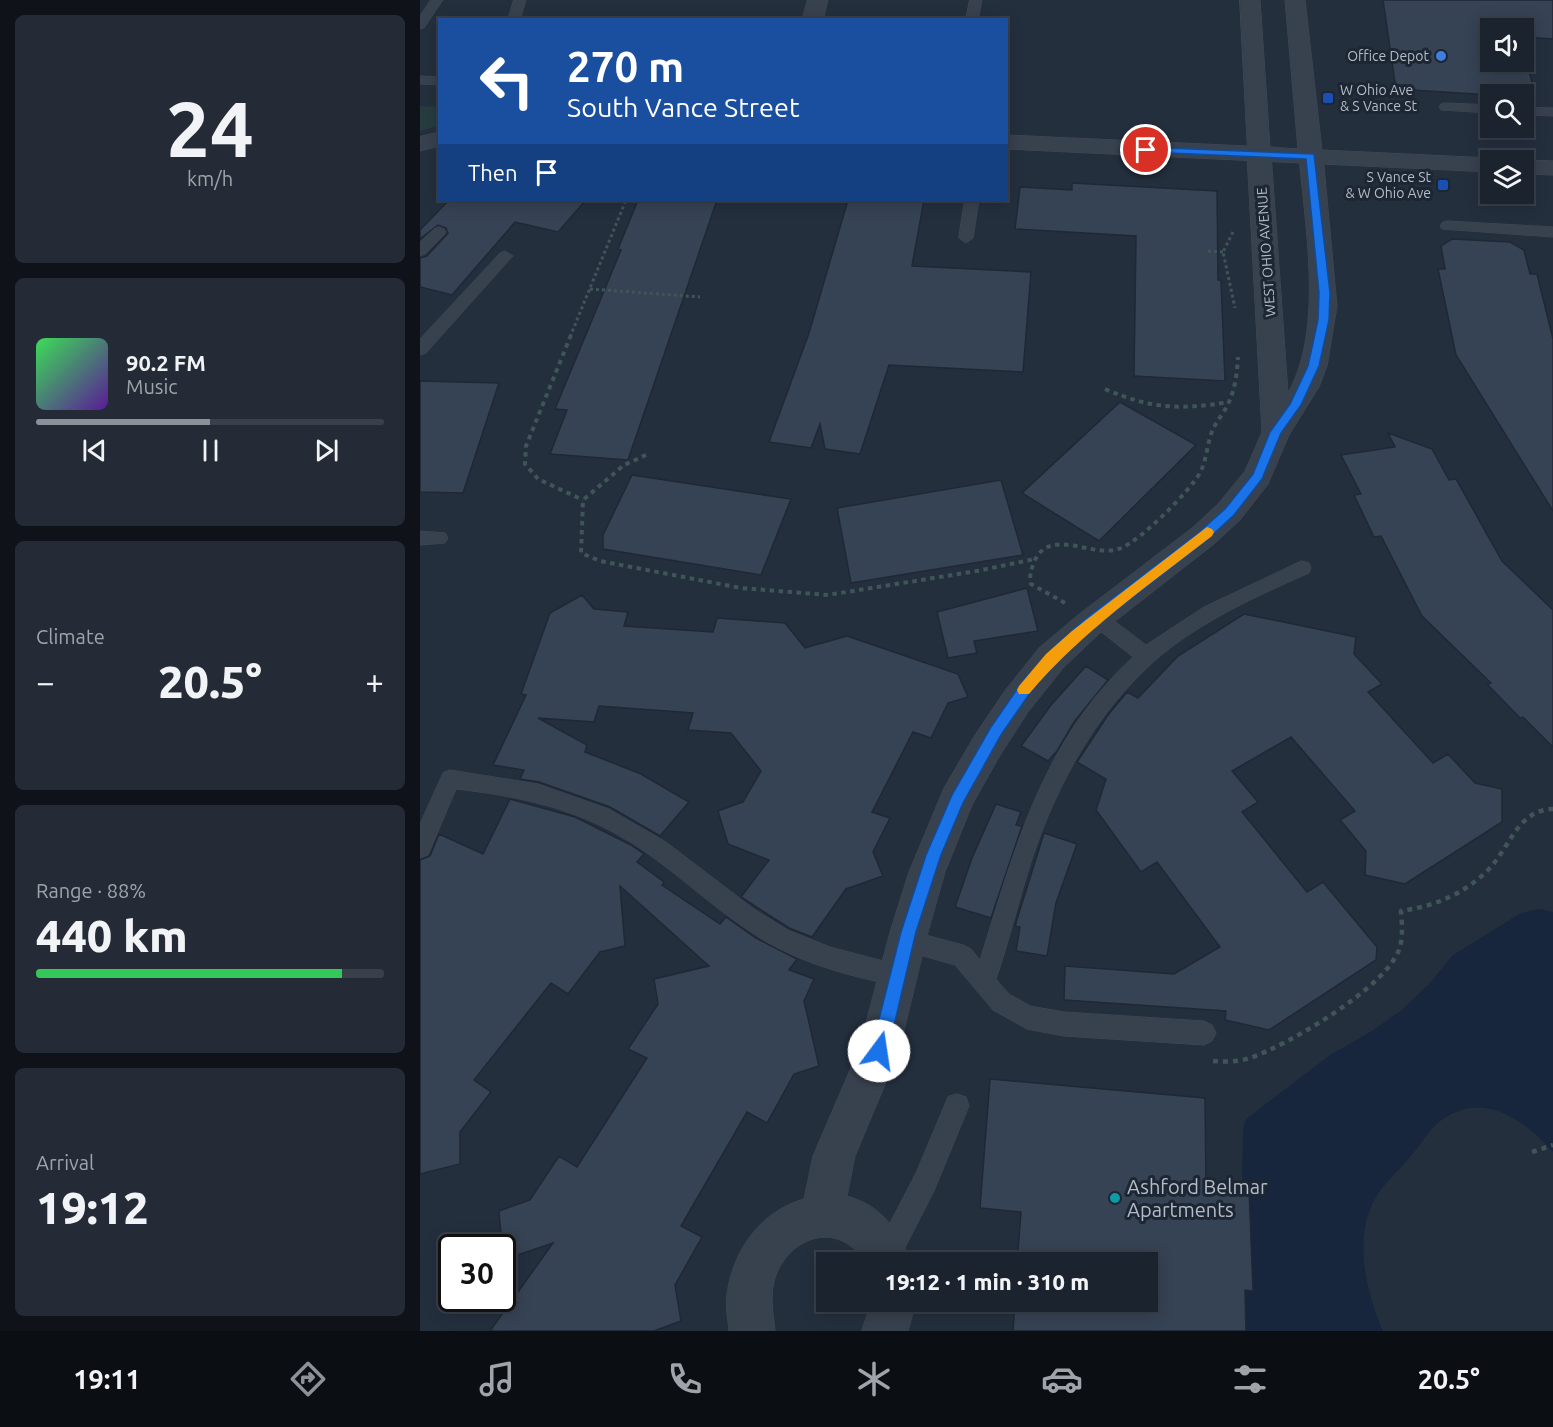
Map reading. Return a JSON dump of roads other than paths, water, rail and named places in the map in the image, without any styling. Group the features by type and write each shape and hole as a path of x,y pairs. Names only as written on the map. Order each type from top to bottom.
{"street":[{"path":"813,18 818,0"},
{"name":"WEST OHIO AVENUE","path":"1250,0 1276,432"},
{"name":"WEST OHIO AVENUE","path":"822,1215 834,1156 879,1051 907,941 933,855 957,799 975,766 1027,686 1051,658 1093,621 1203,536 1229,512 1258,476 1276,432 1295,405 1314,366 1323,320 1324,293 1295,0"},
{"path":"420,144 438,140"},
{"path":"1008,142 1480,164"},
{"path":"1534,167 1553,168"},
{"path":"752,1331 747,1313 750,1277 762,1252 777,1235 791,1224 822,1215 837,1215 854,1221 879,1242 884,1252"},
{"path":"885,1331 891,1312"}],"lane":[{"path":"420,25 437,0"},
{"path":"515,18 520,0"},
{"path":"972,18 976,0"},
{"path":"420,80 438,81"},
{"path":"1446,107 1480,109"},
{"path":"1534,111 1553,112"},
{"path":"966,238 972,201"},
{"path":"1447,226 1553,232"},
{"path":"420,251 439,232"},
{"path":"420,349 505,256"},
{"path":"420,538 440,538"},
{"path":"984,982 996,948 1013,883 1042,801 1082,732 1114,691 1146,656 1210,613 1302,568"},
{"path":"1093,621 1146,656"},
{"path":"420,848 450,779 545,795 594,812 638,834 774,934 836,960 898,975"},
{"path":"907,941 963,957 1001,1002 1027,1017 1064,1024 1204,1033"},
{"path":"892,1252 930,1173 957,1106"}],"water":[{"path":"1539,909 1553,912 1553,1152 1516,1119 1501,1112 1486,1108 1471,1108 1455,1112 1431,1130 1414,1153 1383,1187 1374,1200 1366,1222 1365,1269 1372,1301 1383,1331 1246,1331 1245,1290 1253,1291 1249,1189 1242,1188 1243,1130 1246,1119 1330,1055 1372,1031 1402,1010 1429,984 1453,955 1521,913"}],"place":[{"name":"Office Depot","path":"1441,56"},
{"name":"W Ohio Ave & S Vance St","path":"1328,98"},
{"name":"S Vance St & W Ohio Ave","path":"1443,185"},
{"name":"Ashford Belmar Apartments","path":"1115,1198"}]}
